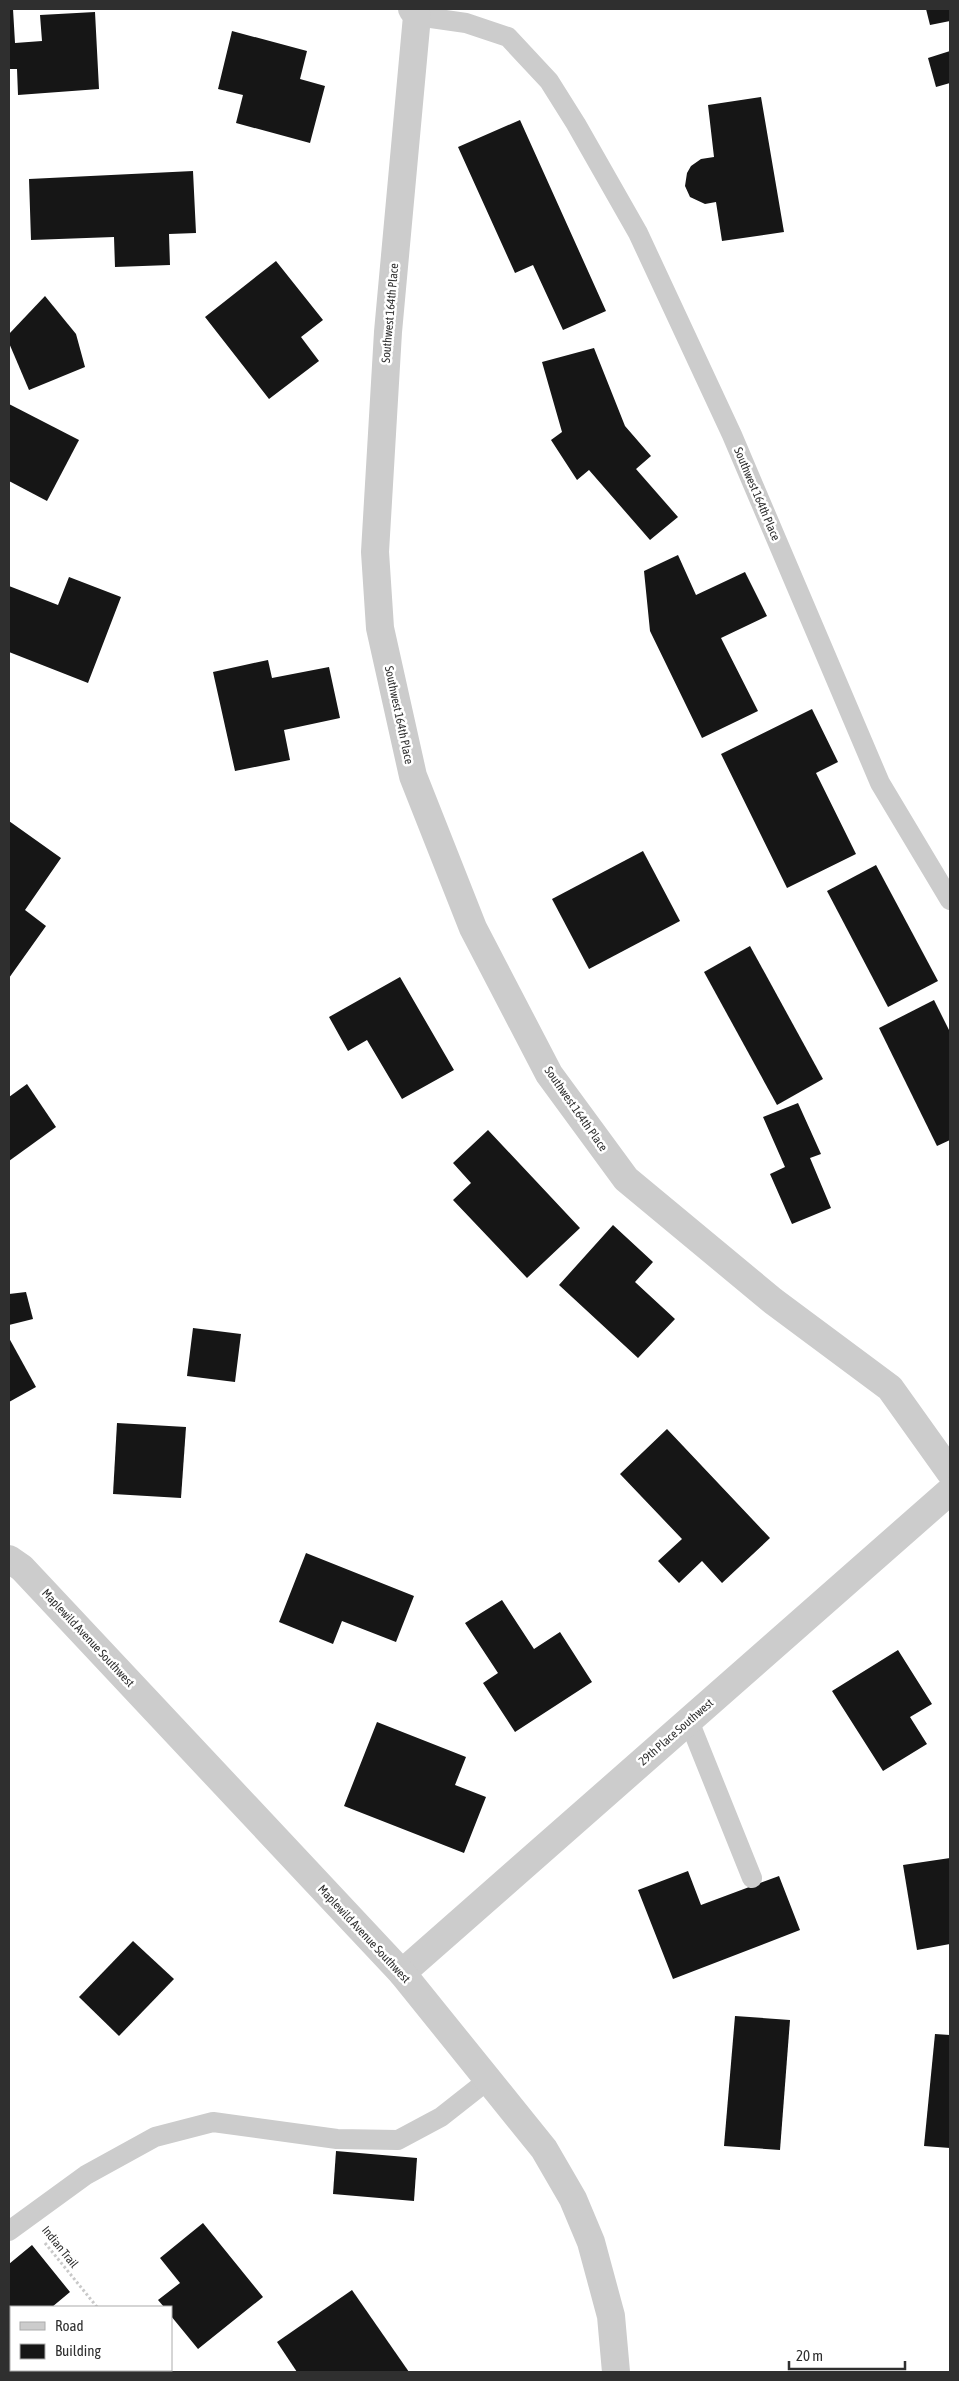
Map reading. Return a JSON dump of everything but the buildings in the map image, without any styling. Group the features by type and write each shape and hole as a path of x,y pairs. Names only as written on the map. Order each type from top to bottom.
{"street":[{"name":"Southwest 164th Place","path":"414,12 388,332 375,552 380,628 412,776 473,928 549,1074 626,1179 773,1301 890,1388 950,1472"},
{"name":"29th Place Southwest","path":"402,1974 950,1491"},
{"name":"Maplewild Avenue Southwest","path":"9,1559 22,1568 402,1974 544,2149 573,2199 591,2242 610,2316 616,2372"}],"lane":[{"name":"Southwest 164th Place","path":"414,12 466,23 508,37 549,81 576,124 638,233 732,436 880,783 950,900"},
{"path":"689,1721 752,1878"},
{"path":"9,2232 25,2218 86,2175 156,2137 213,2122 337,2139 398,2140 441,2117 488,2080"}],"path":[{"name":"Indian Trail","path":"25,2218 96,2306"}]}
